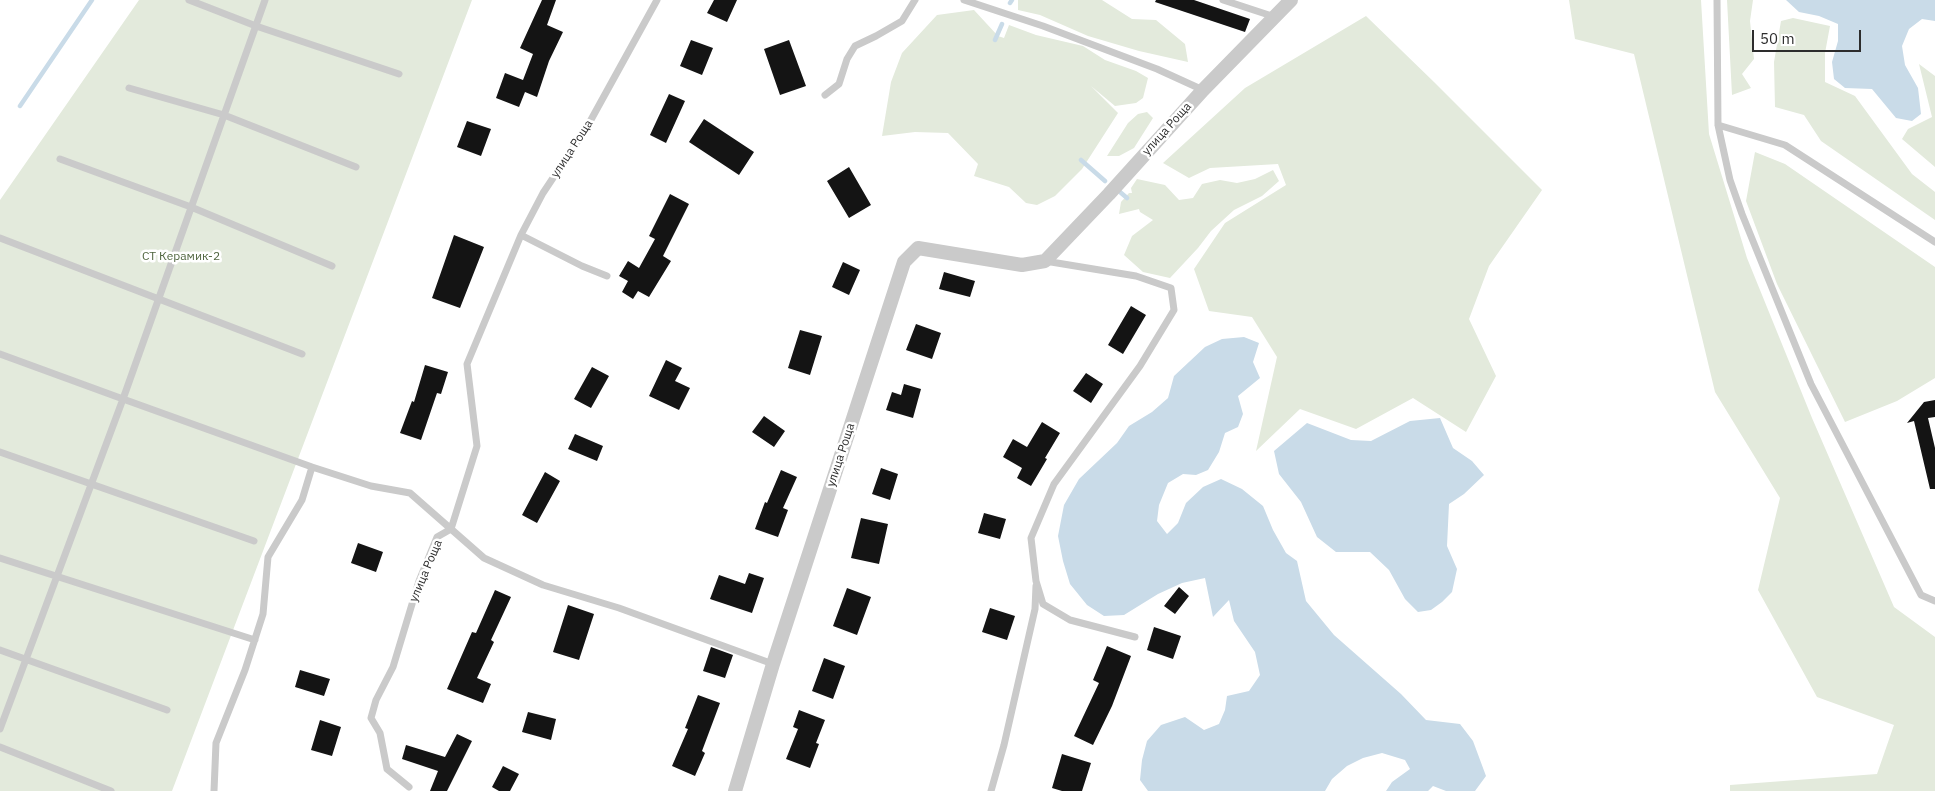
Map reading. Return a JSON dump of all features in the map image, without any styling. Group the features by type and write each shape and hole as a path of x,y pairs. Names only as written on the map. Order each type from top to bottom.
{"street":[{"name":"улица Роща","path":"735,791 904,262 918,248 1022,265 1045,261 1109,194 1203,90 1291,0"}],"lane":[{"path":"189,0 256,26 399,74"},
{"path":"0,729 123,399 265,0"},
{"name":"улица Роща","path":"408,787 387,769 380,733 371,718 376,700 393,667 419,581 437,537 451,529 477,446 467,364 521,235 543,193 587,127 624,63 657,0"},
{"path":"825,95 839,84 847,59 855,46 902,21 914,0"},
{"path":"964,0 1043,26 1157,69 1203,90"},
{"path":"1223,0 1275,17"},
{"path":"1717,0 1718,125 1730,180 1742,214 1811,384 1921,595 1935,601"},
{"path":"129,88 224,115 356,167"},
{"path":"1718,125 1784,145 1935,242"},
{"path":"60,159 191,207 332,266"},
{"path":"521,235 582,266 607,276"},
{"path":"0,238 302,354"},
{"name":"улица Роща","path":"991,791 1004,745 1035,609 1036,581 1031,538 1054,484 1140,366 1174,310 1170,288 1136,276 1045,261"},
{"path":"0,354 312,467 371,486 410,493 484,558 543,585 619,608 774,664"},
{"path":"0,452 254,541"},
{"path":"214,791 216,743 245,670 263,614 268,557 302,500 312,467"},
{"path":"0,558 254,640"},
{"name":"улица Роща","path":"1036,581 1044,604 1070,620 1135,637"},
{"path":"0,650 167,710"},
{"path":"0,747 111,791"}],"green space":[{"name":"СТ Керамик-2","path":"139,0 472,0 172,791 0,791 0,200"},
{"path":"1018,0 1102,0 1132,19 1156,20 1185,44 1188,62 1139,51 1088,36 1040,15 1018,10"},
{"path":"1569,0 1701,0 1709,134 1747,258 1812,418 1894,607 1935,637 1935,791 1730,791 1730,785 1877,774 1894,725 1817,697 1758,590 1780,498 1715,392 1634,54 1575,39"},
{"path":"1727,0 1753,0 1750,21 1754,59 1742,74 1751,88 1732,95"},
{"path":"974,10 998,36 1004,38 1009,25 1036,35 1083,46 1105,60 1136,71 1148,78 1143,98 1136,103 1115,106 1091,86 1118,113 1082,169 1055,196 1037,205 1026,203 1009,187 974,176 978,164 948,133 915,132 882,136 891,82 902,53 937,15"},
{"path":"1366,16 1542,190 1489,266 1469,319 1496,376 1466,432 1413,398 1356,429 1300,409 1256,451 1277,357 1252,317 1209,311 1194,269 1225,223 1286,185 1278,164 1210,168 1189,178 1163,163 1245,88"},
{"path":"1793,18 1830,26 1825,53 1825,82 1855,96 1912,174 1935,192 1935,220 1821,141 1804,115 1775,107 1774,62 1781,21"},
{"path":"1919,64 1935,76 1935,167 1902,139 1908,129 1932,117"},
{"path":"1147,112 1153,118 1134,148 1119,156 1107,156 1128,123 1138,114"},
{"path":"1755,152 1785,164 1935,267 1935,378 1897,401 1845,422 1777,284 1746,201"},
{"path":"1273,170 1279,181 1262,196 1234,210 1211,231 1170,278 1143,272 1124,255 1132,236 1153,220 1140,212 1139,209 1119,214 1121,202 1129,193 1132,193 1131,188 1137,179 1165,185 1179,200 1193,198 1202,184 1220,180 1237,183 1255,179"}],"water":[{"path":"1786,0 1935,0 1935,21 1922,19 1909,29 1902,46 1905,65 1918,88 1921,114 1912,121 1896,118 1872,89 1845,88 1834,79 1832,62 1838,41 1838,24 1819,16 1799,12"},
{"path":"1244,337 1259,343 1253,362 1260,378 1238,396 1243,414 1238,427 1225,433 1219,452 1208,470 1196,475 1183,474 1168,483 1159,505 1157,521 1167,534 1178,523 1186,503 1203,487 1221,479 1242,489 1263,506 1273,530 1286,553 1297,561 1306,601 1334,635 1401,694 1426,720 1460,724 1473,741 1486,776 1475,791 1446,791 1433,786 1428,791 1386,791 1392,782 1410,769 1405,760 1382,753 1363,758 1347,766 1332,779 1325,791 1148,791 1140,780 1142,760 1147,741 1161,725 1185,717 1204,730 1219,724 1225,710 1227,696 1249,691 1260,675 1255,652 1234,621 1229,600 1213,617 1205,578 1182,583 1158,594 1124,615 1104,616 1087,605 1070,584 1063,561 1058,536 1064,505 1079,479 1117,443 1129,426 1152,412 1168,398 1174,376 1205,347 1222,339"},
{"path":"1440,418 1453,448 1472,461 1484,475 1464,494 1449,504 1447,546 1457,569 1452,592 1431,610 1418,612 1405,599 1389,570 1370,552 1336,552 1317,537 1301,502 1279,474 1274,451 1307,423 1351,440 1371,441 1410,421"}],"building":[{"path":"542,0 556,0 547,25 563,32 549,61 537,97 525,92 519,107 496,98 505,73 523,80 533,54 520,48"},
{"path":"714,0 737,0 727,22 707,13"},
{"path":"1156,0 1194,0 1250,19 1245,32 1155,2"},
{"path":"691,40 713,48 702,75 680,66"},
{"path":"789,40 806,86 780,95 764,49"},
{"path":"669,94 685,101 666,143 650,135"},
{"path":"704,119 754,152 739,175 689,142"},
{"path":"467,121 491,129 481,156 457,147"},
{"path":"849,167 871,205 849,218 827,181"},
{"path":"670,194 689,204 663,256 671,261 649,297 638,291 633,299 622,292 628,281 619,276 628,261 639,268 655,239 649,236"},
{"path":"454,235 484,247 460,308 432,298"},
{"path":"843,262 860,270 849,295 832,287"},
{"path":"944,272 975,281 970,297 939,289"},
{"path":"1131,306 1146,315 1123,354 1108,345"},
{"path":"916,324 941,333 932,359 906,350"},
{"path":"800,330 822,336 810,375 788,368"},
{"path":"666,360 682,368 675,381 690,388 679,410 649,396"},
{"path":"425,365 448,372 441,394 437,393 421,440 400,433 412,401 414,402"},
{"path":"592,367 609,376 591,408 574,399"},
{"path":"1086,373 1103,384 1091,403 1073,391"},
{"path":"904,384 921,389 913,418 886,410 892,392 901,395"},
{"path":"1935,400 1935,417 1928,418 1935,448 1935,489 1930,489 1914,421 1907,423 1924,402"},
{"path":"764,416 785,431 774,447 752,432"},
{"path":"1042,422 1060,433 1031,486 1017,478 1022,468 1003,457 1013,439 1027,447"},
{"path":"575,434 603,446 597,461 568,449"},
{"path":"881,468 898,474 890,500 872,494"},
{"path":"781,470 797,477 783,508 788,510 778,537 755,529 765,502 767,503"},
{"path":"545,472 560,481 537,523 522,515"},
{"path":"984,513 1006,519 1000,539 978,533"},
{"path":"861,518 888,524 879,564 851,558"},
{"path":"358,543 383,552 376,572 351,563"},
{"path":"749,573 764,578 752,613 710,599 719,575 745,584"},
{"path":"1179,587 1189,596 1175,614 1164,606"},
{"path":"847,588 871,597 857,635 833,626"},
{"path":"495,590 511,597 491,640 494,642 477,678 491,684 483,703 447,689 472,632 476,633"},
{"path":"568,605 594,614 579,660 553,652"},
{"path":"990,608 1015,616 1007,640 982,632"},
{"path":"1154,627 1181,636 1173,659 1147,650"},
{"path":"1107,646 1131,656 1112,706 1093,745 1074,736 1099,683 1093,680"},
{"path":"711,647 733,655 725,678 703,671"},
{"path":"824,658 845,666 833,699 812,691"},
{"path":"300,670 330,679 324,696 295,687"},
{"path":"698,695 720,703 702,751 705,753 695,776 672,766 688,729 685,728"},
{"path":"799,710 825,720 816,743 819,744 810,768 786,759 798,729 793,727"},
{"path":"528,712 556,719 551,740 522,732"},
{"path":"320,720 341,727 332,756 311,750"},
{"path":"457,734 472,741 447,791 430,791 438,771 402,759 406,745 445,757"},
{"path":"1062,754 1091,763 1082,791 1062,791 1052,788"},
{"path":"503,766 519,774 510,791 499,791 492,787"}],"waterway":[{"path":"20,106 92,0"},
{"path":"995,40 1002,24"},
{"path":"1081,160 1105,181"},
{"path":"1120,192 1127,198"}]}
